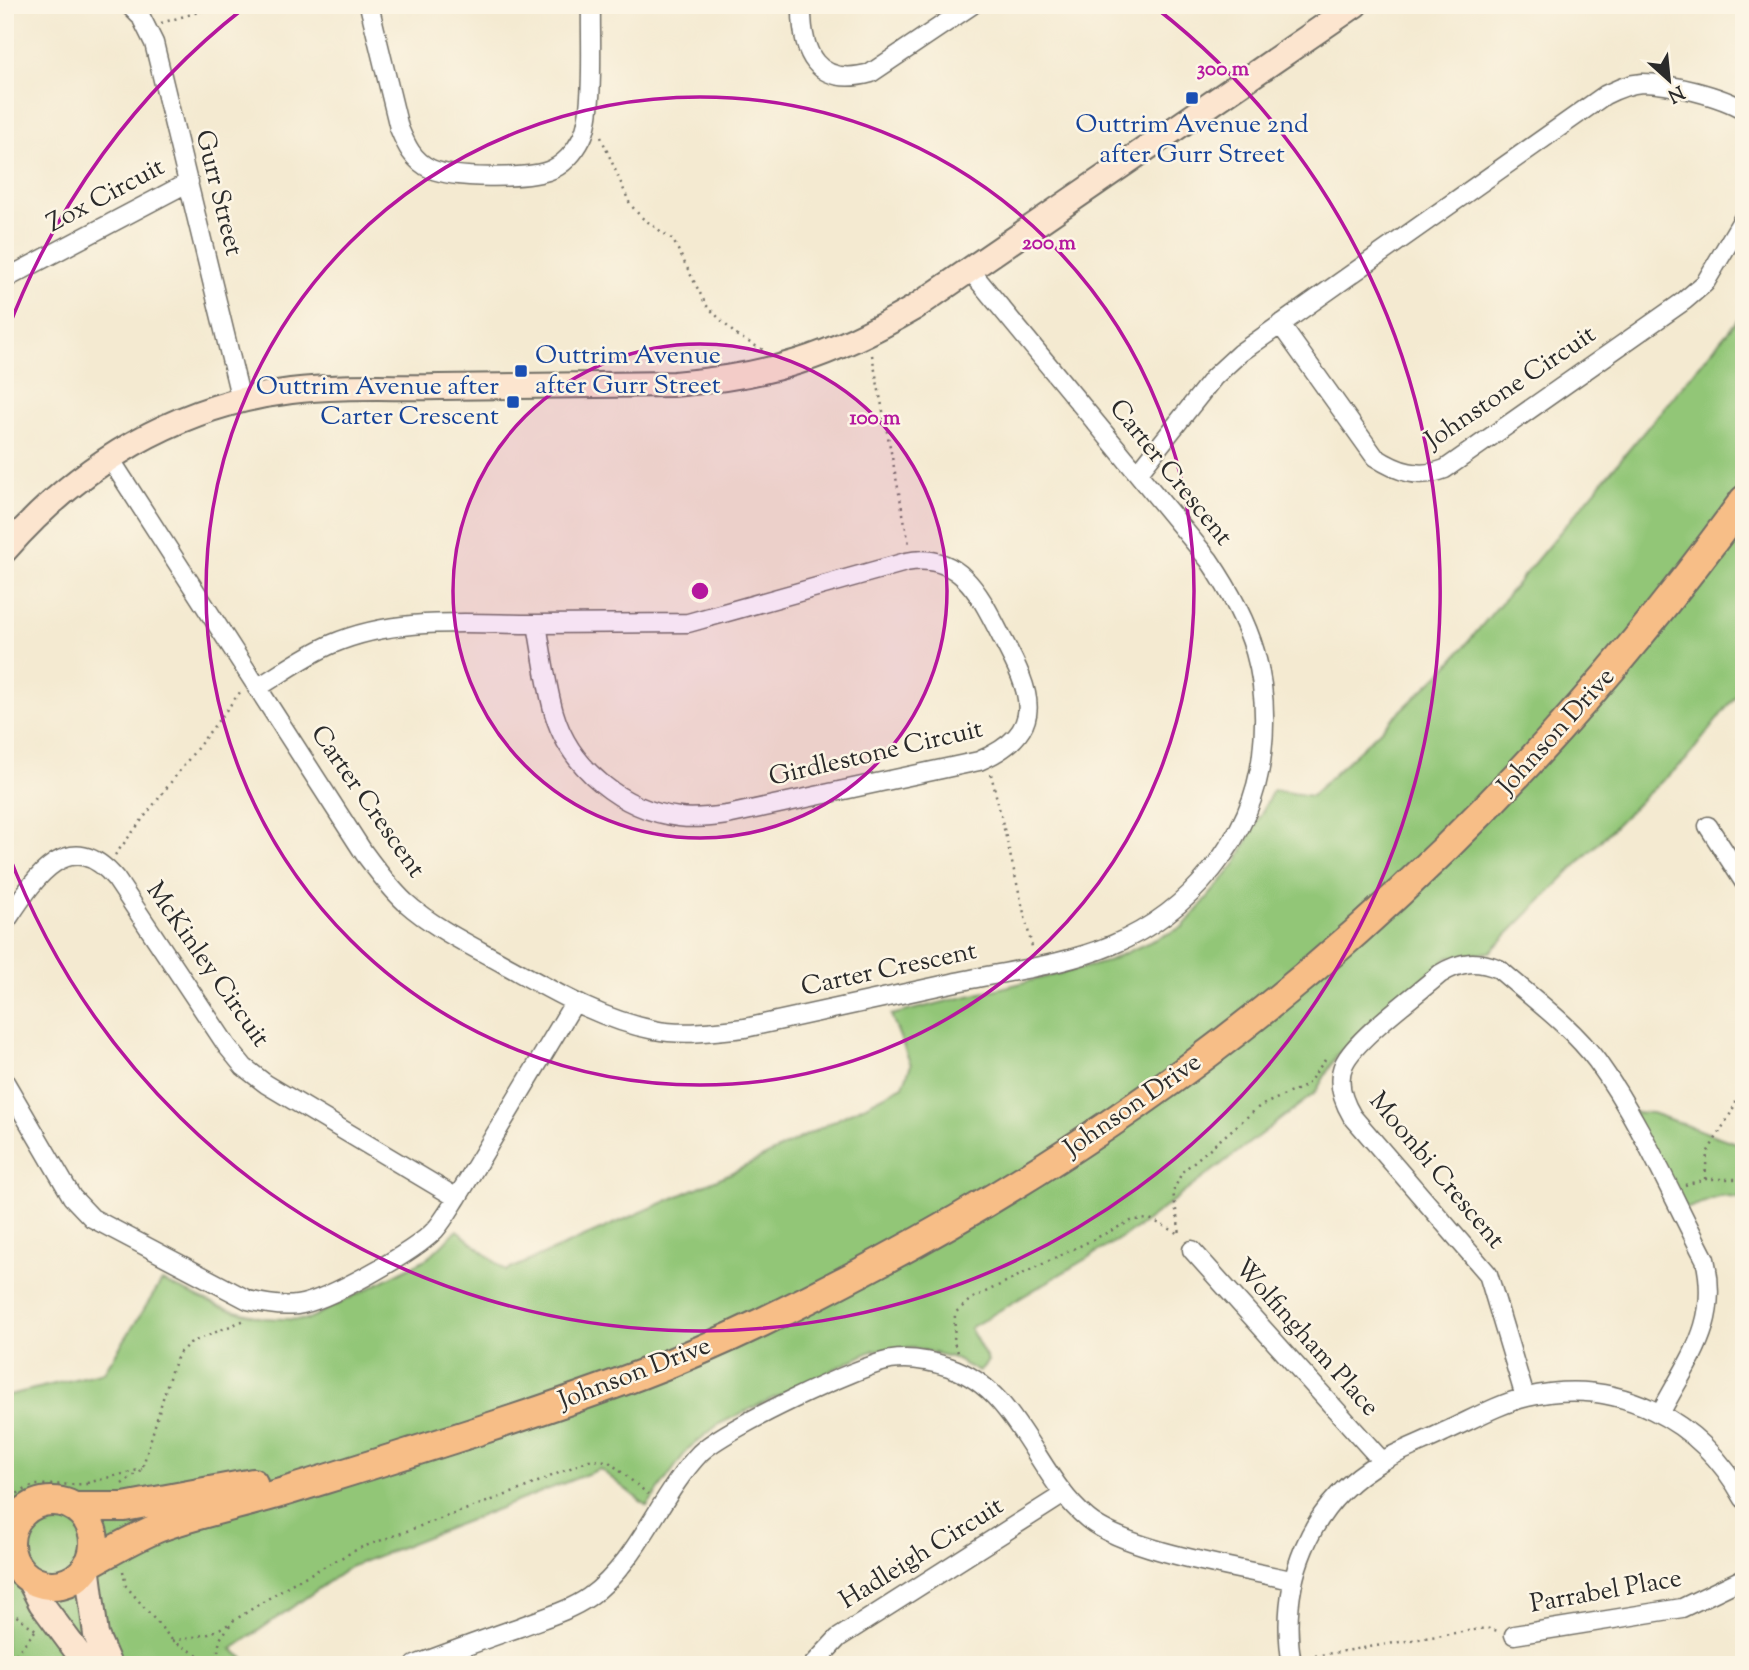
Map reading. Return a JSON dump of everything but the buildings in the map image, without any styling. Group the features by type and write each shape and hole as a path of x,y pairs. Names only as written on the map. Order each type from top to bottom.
{"main road":[{"name":"Johnson Drive","path":"88,1564 164,1526 456,1441 622,1381 793,1308 948,1226 1094,1135 1255,1019 1426,870 1524,771 1616,667 1681,587 1744,500"},
{"name":"Johnson Drive","path":"80,1495 124,1507 282,1477 353,1469"},
{"path":"80,1495 84,1516 93,1534 94,1545 88,1564 75,1578 57,1584 38,1582 19,1575 12,1555 10,1527 37,1504 80,1495"}],"street":[{"name":"Gurr Street","path":"129,5 141,18 154,43 241,400"},
{"path":"369,5 398,128 413,156 429,168 449,175 527,175 547,171 573,153 585,127 591,5"},
{"path":"803,5 802,35 806,51 823,69 838,76 855,78 871,74 972,5"},
{"path":"5,550 44,508 109,457 173,423 241,400 313,389 674,384 758,374 813,359 865,337 1355,5"},
{"path":"1138,474 1214,377 1240,352 1605,95 1623,86 1652,85 1728,100 1744,110"},
{"name":"Zox Circuit","path":"7,273 189,182"},
{"name":"Johnstone Circuit","path":"1280,324 1375,457 1393,469 1414,475 1435,473 1684,301 1705,283 1744,217"},
{"name":"Carter Crescent","path":"109,457 364,853 403,900 453,936 574,1003 615,1020 657,1031 701,1033 745,1028 1036,965 1112,945 1152,925 1186,898 1228,848 1248,808 1261,766 1266,723 1262,678 1252,636 1234,596 1209,560 969,269"},
{"name":"Girdlestone Circuit","path":"254,683 315,652 373,630 413,623 688,623 912,561 937,561 965,576 978,592 1025,681 1027,712 1014,740 998,754 988,758 727,815 677,817 644,809 601,783 568,745 554,714 537,624"},
{"path":"1708,826 1744,882"},
{"name":"McKinley Circuit","path":"5,923 45,867 59,860 75,857 98,863 116,879 227,1046 244,1067 266,1084 457,1198"},
{"name":"Moonbi Crescent","path":"1525,1397 1488,1274 1352,1116 1340,1088 1343,1065 1357,1046 1453,965 1485,963 1499,970 1572,1034 1596,1059 1615,1088 1705,1259 1711,1286 1706,1327 1661,1412"},
{"path":"5,1082 72,1197 92,1218 224,1288 263,1304 298,1305 327,1295 414,1247 435,1229 457,1198 574,1003"},
{"name":"Wolfingham Place","path":"1192,1250 1381,1461"},
{"path":"415,1665 561,1612 588,1598 611,1578 684,1472 710,1444 865,1366 894,1359 923,1360 952,1367 977,1381 1008,1412 1065,1494 1091,1521 1123,1540 1291,1580"},
{"path":"1291,1662 1287,1634 1291,1580 1304,1544 1324,1511 1350,1483 1381,1461 1525,1397 1560,1391 1595,1391 1629,1399 1661,1412 1692,1432 1717,1457 1744,1499"},
{"name":"Hadleigh Circuit","path":"813,1665 838,1638 1065,1494"},
{"path":"88,1564 96,1635 109,1665"},
{"path":"19,1575 87,1665"},
{"name":"Parrabel Place","path":"1514,1635 1682,1608 1744,1578"}],"path":[{"path":"159,25 165,20 222,5"},
{"path":"585,127 598,132 630,204 641,217 673,240 706,305 736,335 772,355"},
{"path":"872,350 912,561"},
{"path":"115,855 254,683"},
{"path":"988,758 1036,965"},
{"path":"960,1354 954,1343 955,1312 971,1299 1133,1220 1150,1219 1180,1234 1173,1192 1182,1172 1260,1106 1307,1085 1332,1049"},
{"path":"1705,1179 1707,1153 1732,1111 1744,1083"},
{"path":"1670,1191 1705,1179 1744,1179"},
{"path":"118,1487 138,1475 142,1469 172,1368 180,1352 202,1337 262,1312 263,1304"},
{"path":"216,1665 173,1641 209,1634 290,1584 360,1548 517,1491 589,1460 608,1461 661,1505"},
{"path":"80,1495 142,1469"},
{"path":"223,1665 218,1650 220,1639 232,1622"},
{"path":"1291,1662 1486,1628 1514,1635"},
{"path":"13,1665 10,1661 35,1631"}],"green space":[{"path":"1744,312 1744,685 1685,761 1644,797 1490,952 1449,957 1337,1055 1315,1093 1136,1229 970,1328 988,1361 979,1372 951,1357 913,1348 874,1350 719,1424 688,1449 647,1506 600,1469 350,1567 232,1649 252,1665 5,1665 5,1396 104,1372 162,1281 220,1307 263,1318 307,1320 428,1258 457,1230 506,1271 738,1170 903,1086 911,1065 891,1015 1103,963 1183,927 1235,865 1273,790 1311,796 1448,666"},
{"path":"1627,1112 1652,1113 1744,1146 1744,1199 1721,1196 1680,1211"}],"place":[{"name":"Outtrim Avenue 2nd after Gurr Street","path":"1192,98"},
{"name":"Outtrim Avenue after Gurr Street","path":"521,371"},
{"name":"Outtrim Avenue after Carter Crescent","path":"513,402"}]}
